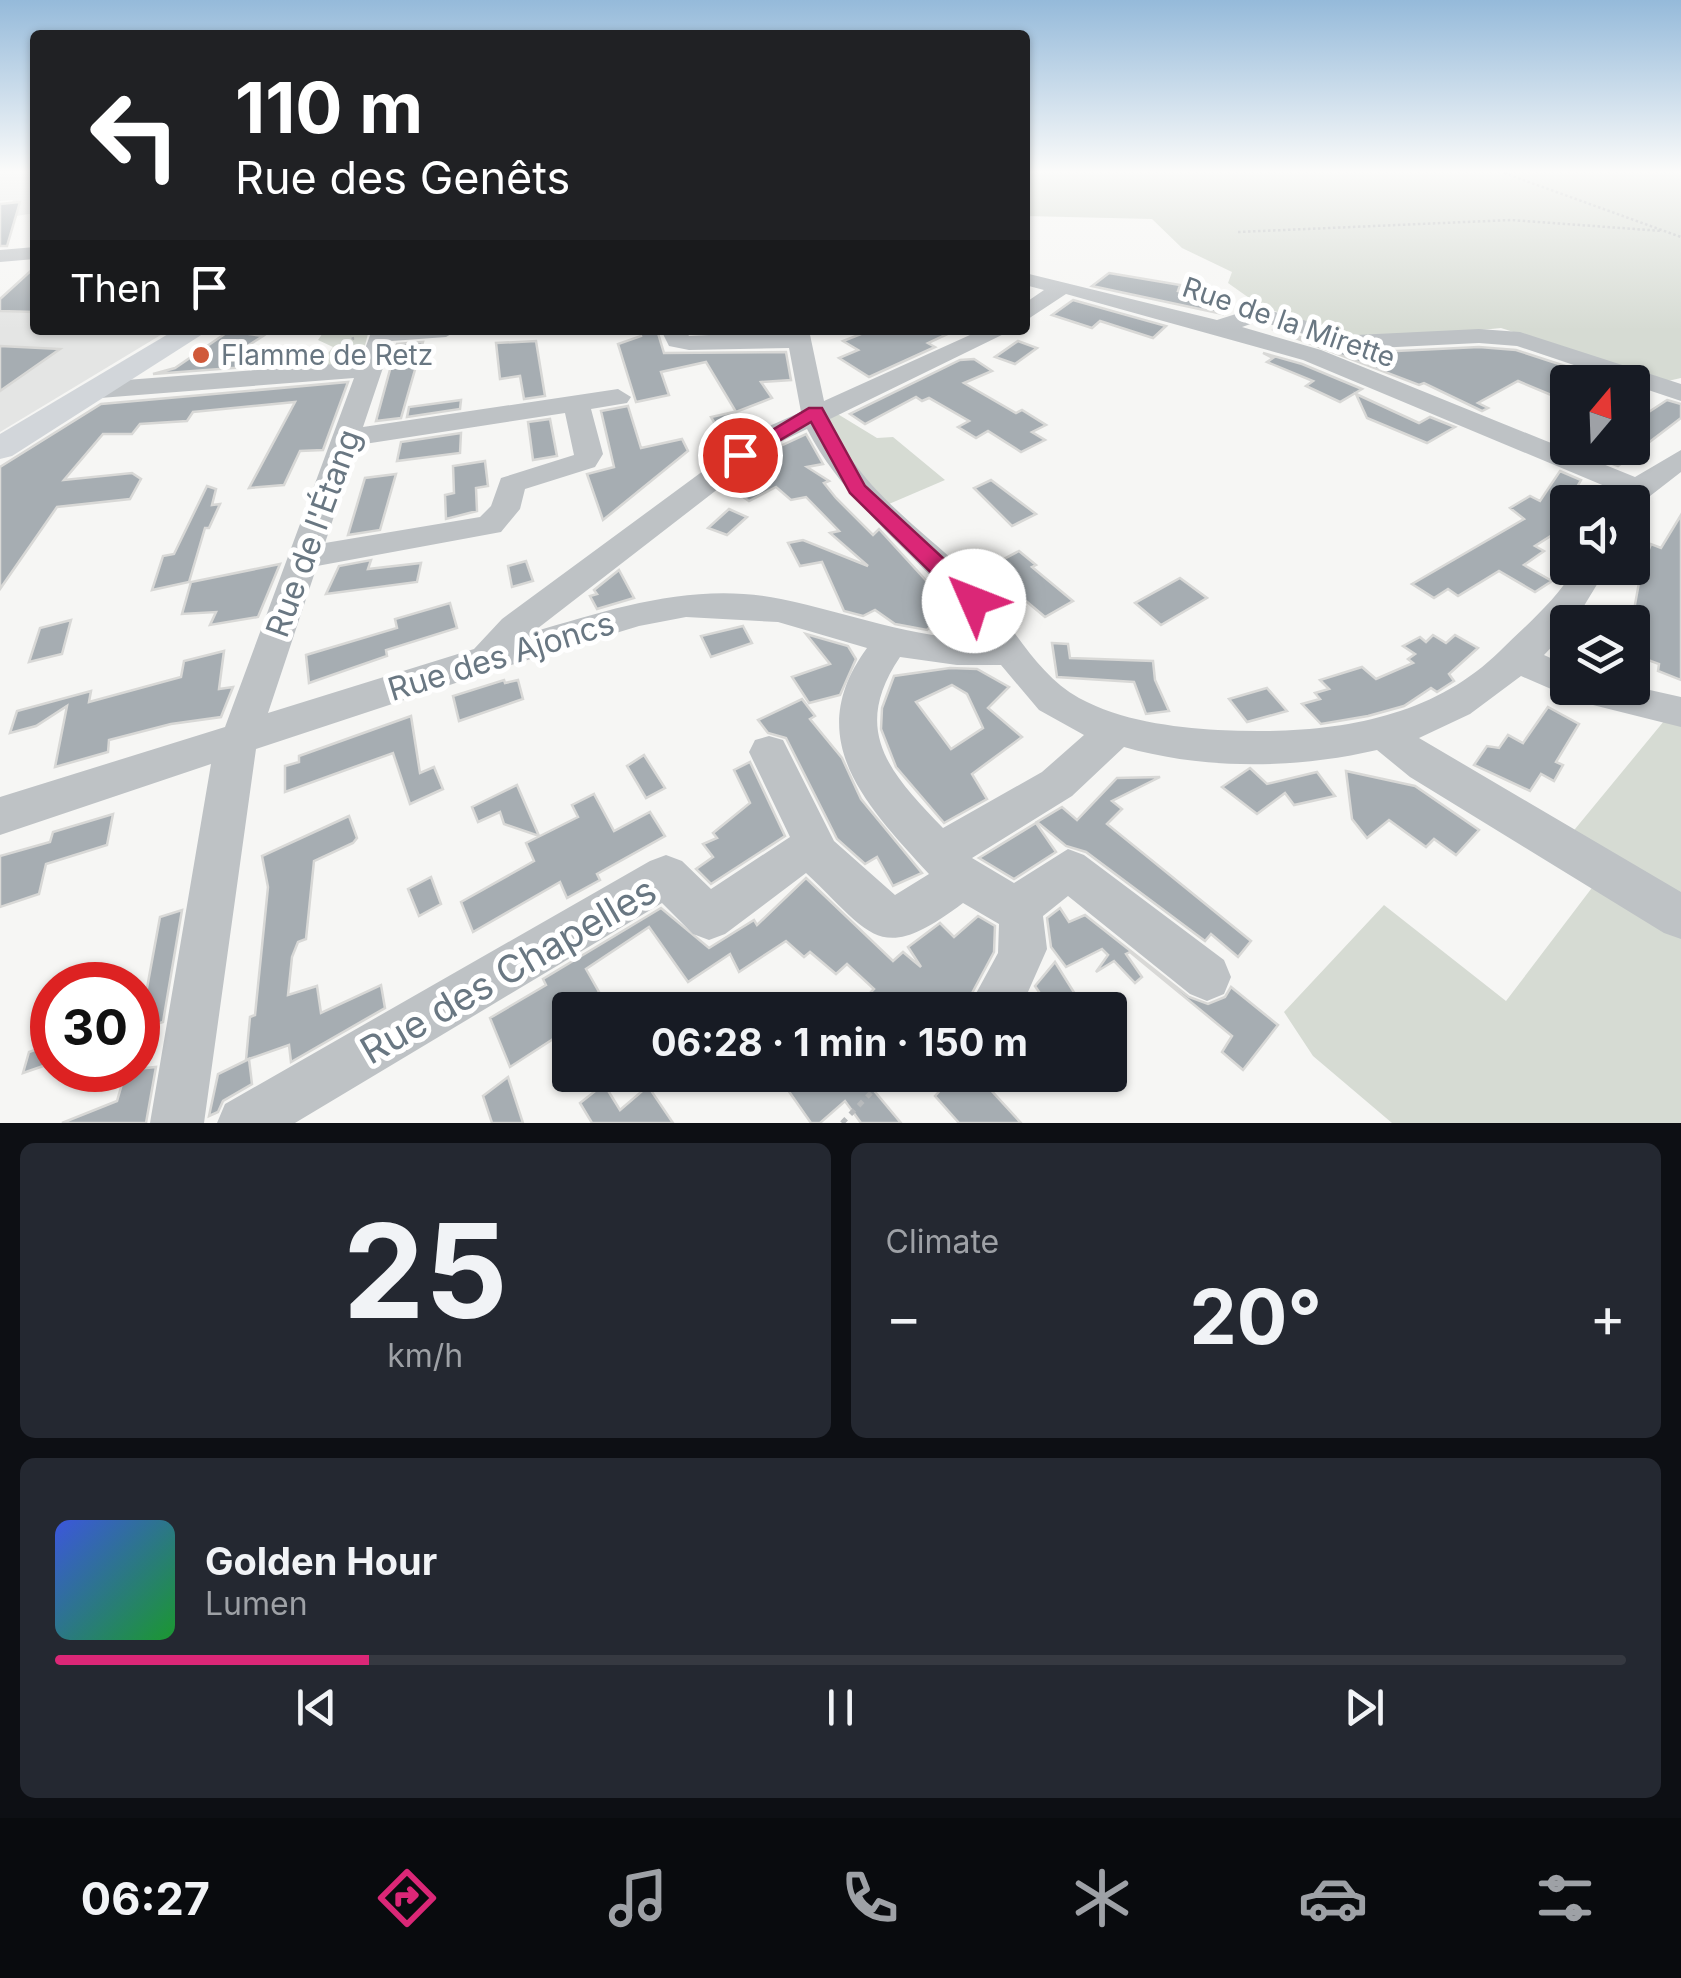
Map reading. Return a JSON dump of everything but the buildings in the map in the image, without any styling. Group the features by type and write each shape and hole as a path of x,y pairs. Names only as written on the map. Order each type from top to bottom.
{"main road":[{"path":"0,449 187,335"}],"street":[{"path":"0,256 30,253"},
{"name":"Rue de la Mirette","path":"1030,280 1219,327 1368,376 1607,485"},
{"path":"1030,310 1062,287"},
{"path":"1219,327 1258,314 1355,342 1479,336 1520,339 1681,393"},
{"name":"Rue de l'Étang","path":"177,1123 230,767 384,335"},
{"path":"675,335 678,341 689,343 798,336 815,412 857,489 974,601 1050,697 1115,731 1196,746 1348,740 1384,732 1433,716 1463,700 1568,610 1582,585"},
{"path":"485,659 514,628 740,455 815,412 989,335"},
{"path":"100,390 372,369"},
{"path":"346,438 618,397"},
{"path":"303,558 471,532 490,525 506,510 511,484 585,461 588,454 576,402"},
{"path":"1647,485 1681,459"},
{"name":"Rue des Ajoncs","path":"0,816 485,659 638,614 686,605 778,610 891,642 957,652 1014,652"},
{"path":"891,642 859,694 859,751 888,795 950,866 1016,909 1025,924 1028,948 1002,992"},
{"path":"1515,658 1550,675"},
{"path":"1650,705 1681,712"},
{"path":"769,752 811,833 813,851 887,918 908,917 950,866 1057,784 1115,731"},
{"path":"1384,732 1424,764 1680,917"},
{"name":"Rue des Chapelles","path":"244,1123 666,876 710,918 797,854 813,851"},
{"path":"1016,909 1068,869 1207,976"}],"path":[{"path":"1238,232 1313,225"},
{"path":"1585,225 1662,231"},
{"path":"1647,225 1681,237"},
{"path":"842,1123 872,1092"}],"shaded area":[{"path":"1159,225 1681,225 1681,378 1668,381 1650,375 1650,365 1618,365 1501,328 1399,338 1336,334 1259,305 1228,283 1232,272 1182,248"},
{"path":"30,301 30,335 161,335 0,432 0,303"},
{"path":"322,335 368,335 361,361 315,369 333,347 318,340"},
{"path":"836,413 877,438 893,437 945,480 889,504 857,489 821,428"},
{"path":"1664,721 1681,723 1681,1123 1392,1123 1313,1056 1284,1012 1384,905 1506,1001 1607,868 1566,840"}],"place":[{"name":"Flamme de Retz","path":"201,355"}],"route":[{"path":"740,455 815,412 857,489 974,601"}]}
